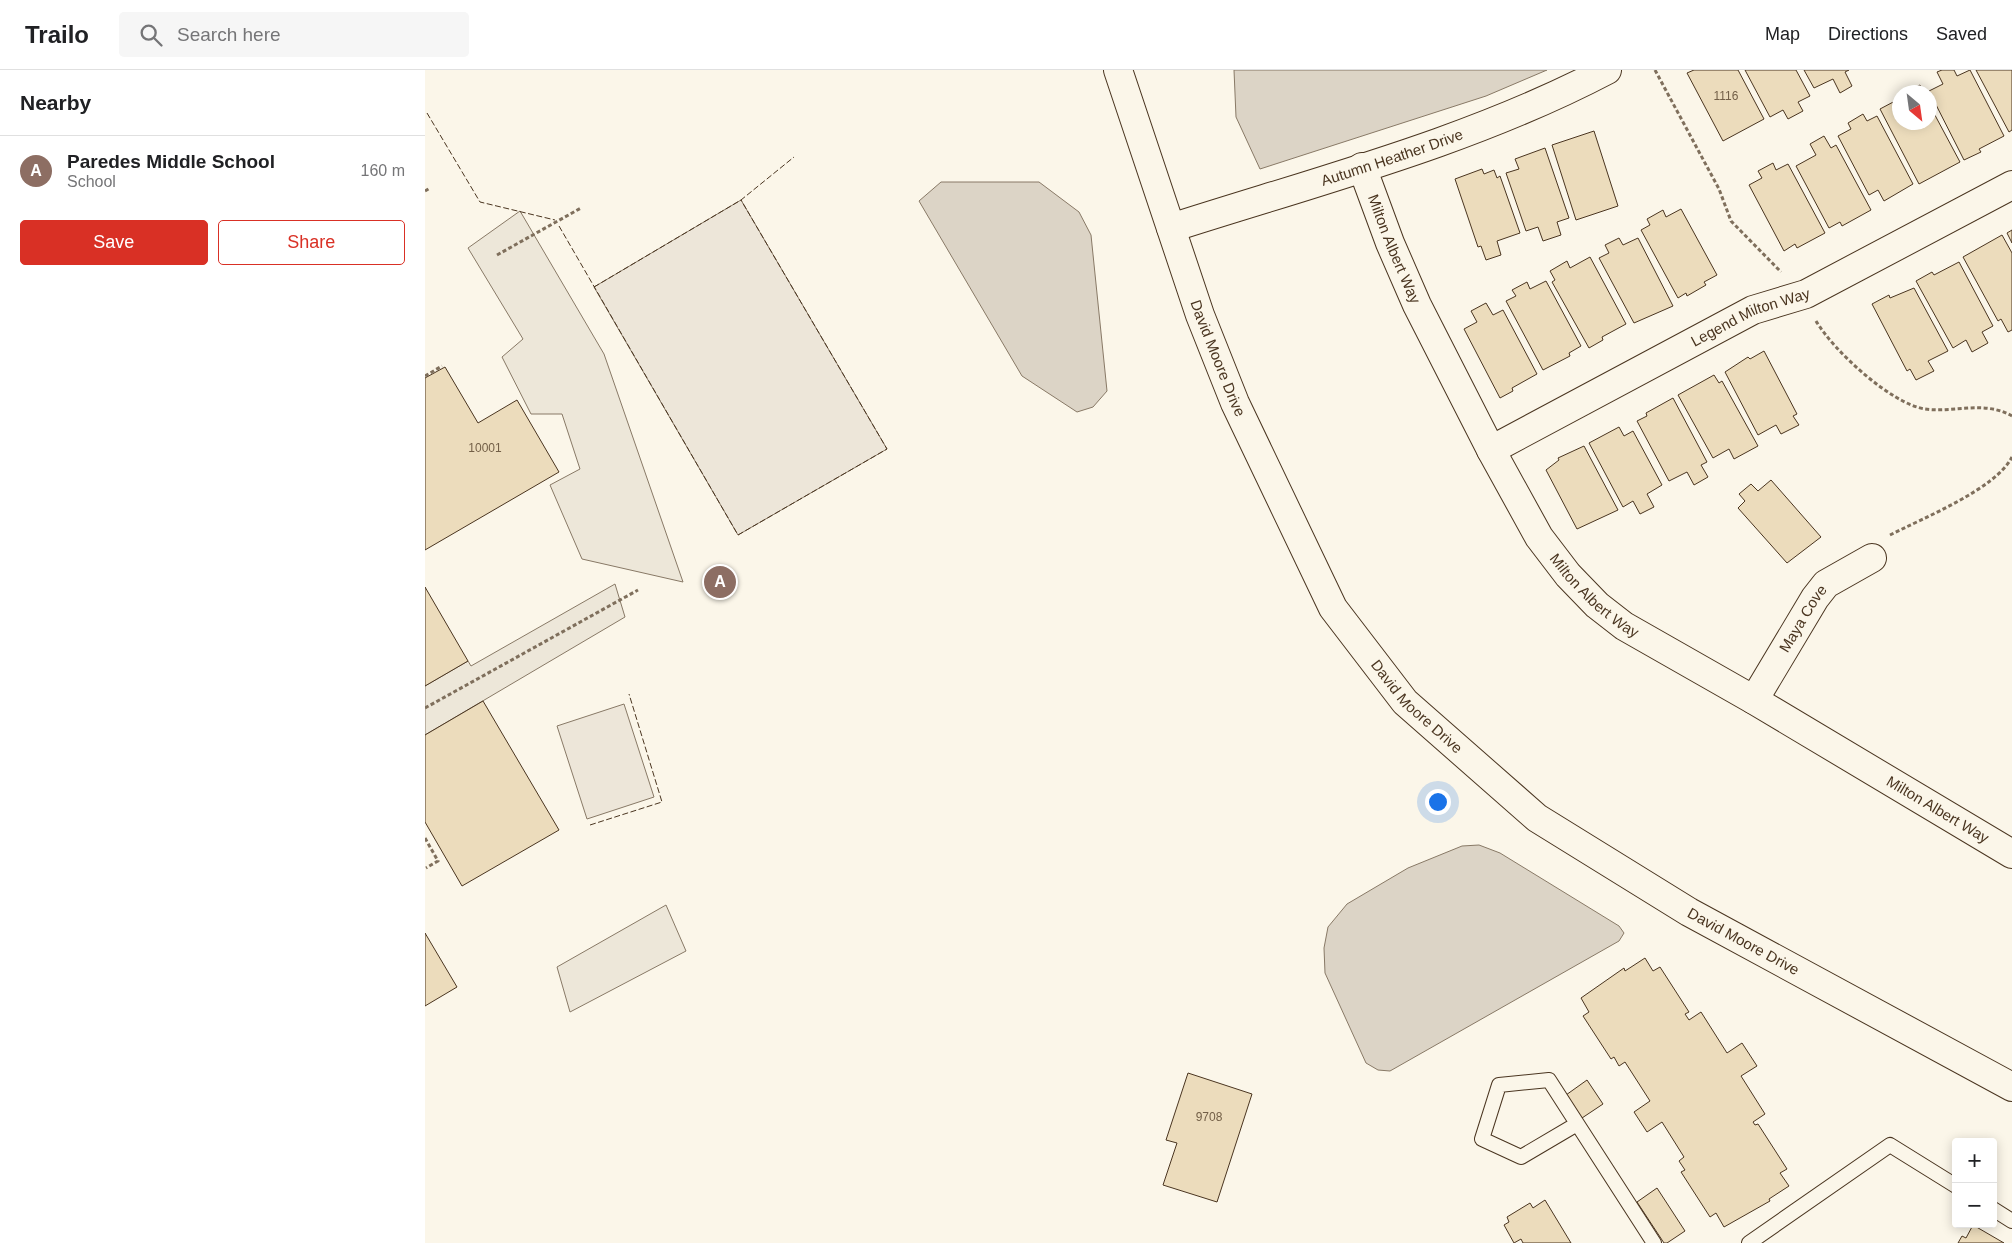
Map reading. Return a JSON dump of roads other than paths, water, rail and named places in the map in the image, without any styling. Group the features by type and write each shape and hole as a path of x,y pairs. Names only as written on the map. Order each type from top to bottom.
{"street":[{"name":"David Moore Drive","path":"1118,70 1200,315 1235,403 1333,608 1405,702 1537,818 1689,912 2012,1087"},
{"name":"Autumn Heather Drive","path":"1171,228 1362,167 1507,117 1557,96 1607,70"},
{"name":"Milton Albert Way","path":"1362,167 1390,243 1417,305 1491,450 1539,537 1568,576 1597,605 1624,626 1754,700 2012,854"},
{"name":"Legend Milton Way","path":"1491,450 1753,310 1806,294 2012,185"},
{"name":"Maya Cove","path":"1754,700 1815,598 1827,584 1873,558"}],"lane":[{"path":"1577,1124 1521,1157 1482,1139 1499,1084 1549,1080 1654,1243"},
{"path":"1749,1243 1890,1144 1952,1183"},
{"path":"1997,1212 2012,1221"}],"place":[{"name":"Paredes Middle School","path":"720,582"}]}
